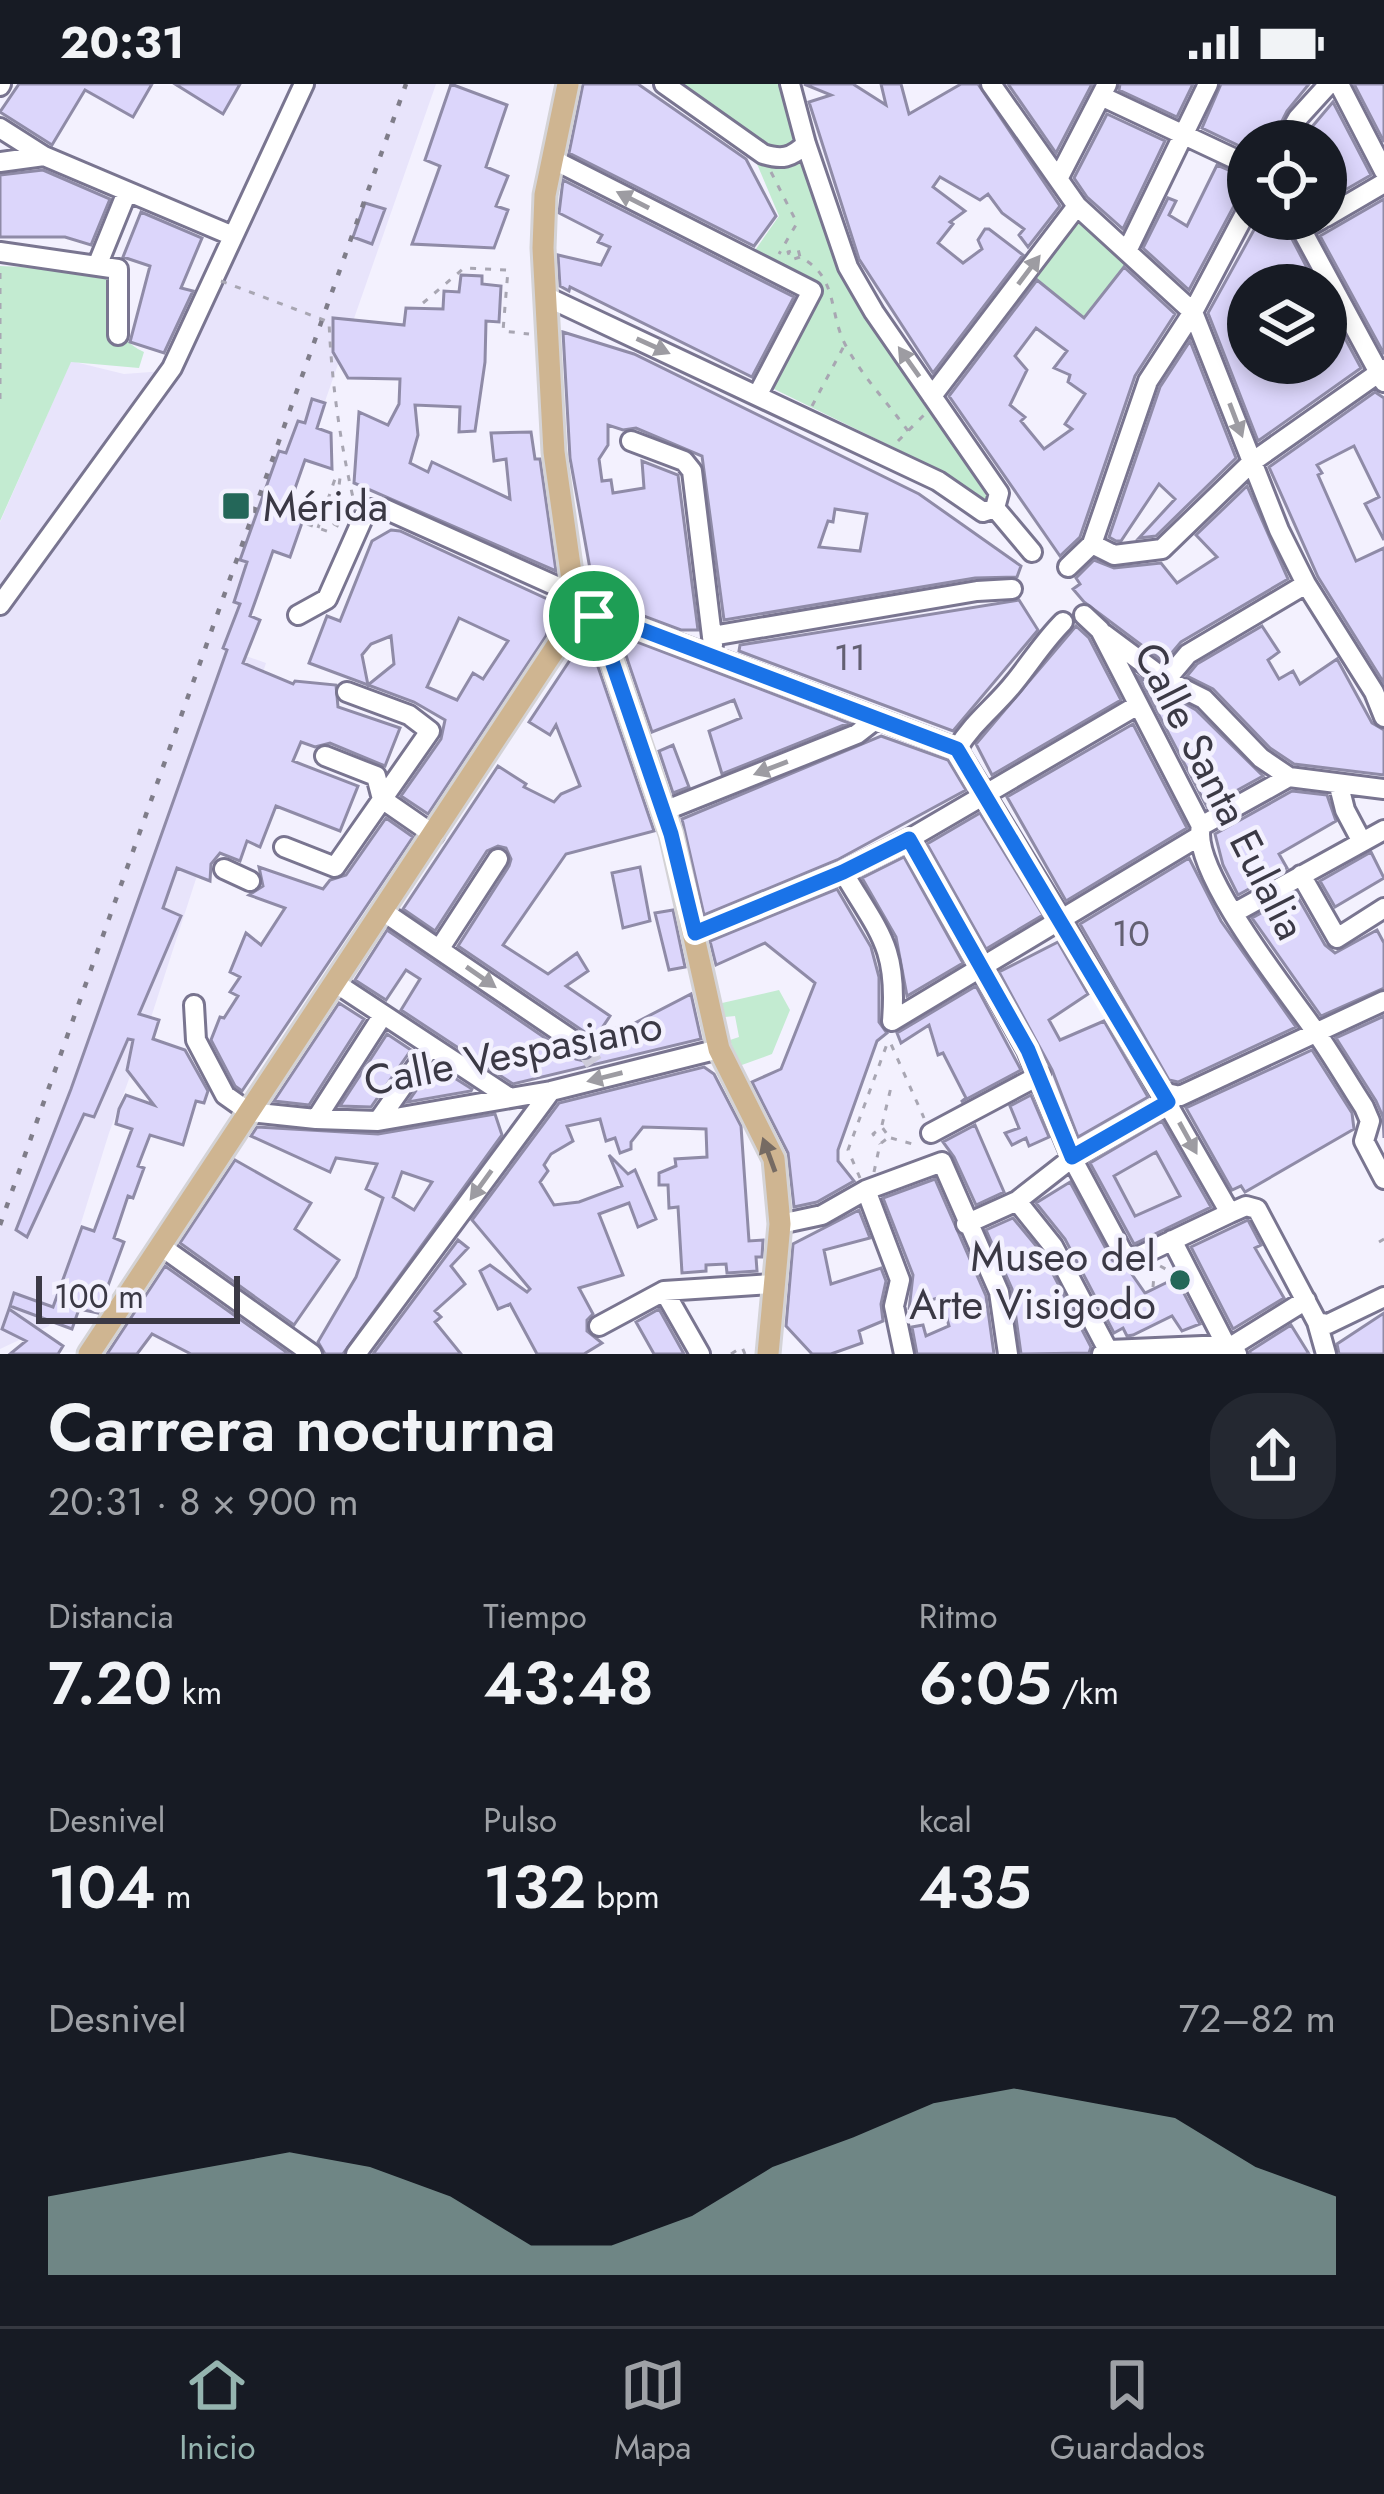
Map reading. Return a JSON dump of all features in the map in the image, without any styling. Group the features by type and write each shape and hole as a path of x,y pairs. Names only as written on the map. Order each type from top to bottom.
{"main road":[{"path":"568,84 543,230 554,452 582,612 604,638 664,811 719,1049 774,1160 779,1224 768,1354"},
{"path":"89,1354 582,612"}],"street":[{"path":"0,605 172,368 304,84"},
{"path":"664,84 763,154 792,157 806,145"},
{"path":"790,84 848,267 999,493 995,508"},
{"path":"991,84 1077,206 1192,312 1306,584 1379,689 1384,717"},
{"path":"1127,251 1208,84"},
{"path":"1297,120 1329,84"},
{"path":"1339,84 1384,171"},
{"path":"1059,177 1104,90 1227,155"},
{"path":"0,128 44,156 232,236"},
{"path":"0,162 44,156"},
{"path":"552,159 812,291 758,394"},
{"path":"1347,205 1384,183"},
{"path":"97,266 128,192"},
{"path":"934,399 1077,206"},
{"path":"1067,567 1092,544 1148,381 1231,240"},
{"path":"1092,544 1114,555 1162,549 1252,462 1382,374 1326,240"},
{"path":"0,252 118,269 118,335"},
{"path":"547,297 938,481 983,512 995,508"},
{"path":"631,441 685,461 692,471 713,646"},
{"path":"995,508 1032,552"},
{"path":"298,615 327,599 350,525 367,509 385,509 582,612 713,646 875,720 957,749 1165,1097 1238,1209"},
{"path":"1166,680 1188,654 1306,584"},
{"path":"713,646 977,591 1012,589"},
{"name":"Calle Santa Eulalia","path":"1084,615 1100,630 1138,705 1200,831 1205,861 1234,913 1315,1030 1370,1121 1364,1141 1384,1179"},
{"path":"957,749 972,724 1013,684 1064,622"},
{"path":"1100,630 1166,680 1204,700 1261,758 1288,777 1384,789"},
{"path":"284,848 335,866 430,730 410,715 347,692"},
{"path":"695,933 843,872 909,839 1138,705"},
{"path":"664,811 857,734 875,720"},
{"path":"325,756 376,776 382,800 434,835"},
{"path":"843,872 889,950 895,978 892,1021 984,969 1288,777"},
{"path":"1340,786 1345,810 1362,842"},
{"path":"1234,913 1384,830"},
{"path":"909,839 1040,1075 1072,1157 1122,1251 1131,1259 1238,1209 1260,1213 1317,1322 1326,1354"},
{"path":"440,948 497,859"},
{"path":"224,869 250,881"},
{"path":"1301,875 1336,938 1384,908"},
{"path":"384,912 584,1048"},
{"path":"337,984 510,1098"},
{"path":"966,1224 1017,1201 1072,1157 1165,1097 1180,1096 1384,1001"},
{"path":"194,1006 196,1040 225,1094 249,1112"},
{"path":"316,1119 383,1015"},
{"path":"378,1121 430,1046"},
{"name":"Calle Vespasiano","path":"249,1112 378,1121 551,1091 719,1049"},
{"path":"924,1139 1040,1075"},
{"path":"356,1354 551,1091"},
{"path":"779,1224 822,1215 870,1183 942,1162 999,1292 1008,1354"},
{"path":"870,1183 900,1280 894,1306 904,1354"},
{"path":"1017,1201 1053,1246 1107,1353 1232,1348 1306,1300"},
{"path":"1172,1240 1232,1348"},
{"path":"162,1247 312,1354"},
{"path":"599,1326 664,1292 772,1284"},
{"path":"664,1292 700,1354"},
{"path":"1317,1322 1328,1324 1384,1297"}],"path":[{"path":"763,154 796,223 771,270"},
{"path":"785,250 791,260 800,257 818,266 844,344 908,430"},
{"path":"423,303 464,268 508,270 503,331 549,336"},
{"path":"0,273 0,404"},
{"path":"221,281 329,322 350,525 334,524 340,478 336,476 317,528"},
{"path":"811,409 844,344"},
{"path":"884,455 934,399"},
{"path":"293,519 337,534"},
{"path":"890,1042 924,1139 890,1137 880,1144 870,1183 848,1150 890,1042"},
{"path":"880,1144 873,1134 882,1127 892,1083"},
{"path":"882,1127 890,1137"},
{"path":"1153,1287 1155,1262 1177,1276"},
{"path":"731,1354 742,1347 746,1354"}],"shaded area":[{"path":"316,84 436,84 237,653 266,663 49,1326 0,1349 0,522 71,361 124,374 177,370"},
{"path":"1163,1117 1215,1211 1127,1251 1080,1163"}],"green space":[{"path":"679,84 783,84 799,139 788,149 777,150"},
{"path":"805,156 883,338 989,500 985,502 946,473 772,388 819,291 751,256 779,216 757,164 788,165"},
{"path":"1077,206 1132,256 1084,318 1027,273"},
{"path":"0,266 110,271 119,328 144,352 139,368 71,362 0,521"},
{"path":"779,990 790,1010 772,1054 739,1066 730,1040 739,1037 735,1016 725,1017 722,1003"}],"building":[{"path":"19,84 152,84 133,117 85,90 52,145 0,112"},
{"path":"175,84 240,84 223,114"},
{"path":"451,84 507,105 486,167 508,176 496,206 508,210 494,248 412,244 440,166 425,160"},
{"path":"583,84 638,84 746,159 776,216 754,246 569,153"},
{"path":"804,84 853,84 886,105 881,84 901,84 909,114 961,84 978,84 1060,206 1028,247 1019,235 1024,229 1002,213 988,194 980,200 940,177 933,187 965,211 950,222 938,243 963,263 982,249 978,240 989,229 1023,255 933,373 859,259 809,102 831,95"},
{"path":"1008,84 1092,84 1056,153"},
{"path":"1120,84 1193,84 1177,117 1119,90"},
{"path":"1221,84 1309,84 1282,120 1227,120 1227,140 1202,128"},
{"path":"1354,84 1384,84 1384,142"},
{"path":"1333,102 1342,120 1318,120"},
{"path":"1107,114 1165,141 1123,229 1087,197 1074,178"},
{"path":"1347,129 1371,175 1347,189"},
{"path":"1217,165 1227,169 1227,219 1189,290 1143,248 1168,198 1176,201 1169,215 1187,226"},
{"path":"43,170 110,199 91,245 65,237 0,237 0,175"},
{"path":"563,180 794,297 752,377 560,286 558,255 601,265 610,247 598,242 602,235 559,213"},
{"path":"1384,199 1384,354 1347,286 1347,264 1335,264 1322,240 1347,240 1347,220"},
{"path":"365,203 385,209 372,244 353,237"},
{"path":"141,212 202,238 181,288 193,291 164,353 130,342 150,266 123,257"},
{"path":"1248,240 1293,240 1305,264 1235,264"},
{"path":"1124,267 1175,314 1135,376 1080,537 1060,556 949,396 1037,280 1084,318","holes":["1036,328 1067,351 1054,368 1070,375 1068,382 1085,394 1065,424 1072,429 1044,449 1021,421 1025,417 1010,405 1027,370 1015,356"]},
{"path":"461,275 482,276 482,284 501,286 499,322 486,321 475,431 459,432 460,407 415,405 418,435 410,463 428,472 432,462 510,499 506,459 494,461 491,433 531,432 535,459 540,459 556,571 354,483 359,412 388,425 399,404 400,379 348,378 333,352 333,318 404,325 406,308 443,309 444,291 459,292"},
{"path":"1227,279 1227,362 1208,313"},
{"path":"563,332 634,354 919,494 1021,566 1017,577 975,578 724,620 702,456 636,428 608,425 608,445 599,459 602,481 611,480 613,493 644,488 642,461 678,475 698,630 681,630 606,602 594,591 570,458","holes":["835,509 867,514 860,551 819,547"]},
{"path":"1190,341 1236,458 1156,536 1139,538 1175,499 1159,484 1121,541 1116,541 1109,537 1160,387"},
{"path":"1347,342 1361,368 1347,378"},
{"path":"1236,384 1338,384 1258,441"},
{"path":"1375,392 1384,398 1384,540 1365,504 1379,497 1354,446 1317,465 1356,561 1384,548 1384,683 1318,577 1269,467"},
{"path":"312,399 325,403 317,428 331,433 332,469 305,460 286,514 303,520 290,557 273,551 250,616 260,620 243,663 293,684 336,685 338,707 400,728 385,766 330,743 315,747 301,742 293,761 358,786 340,831 276,806 260,847 247,841 240,861 220,853 211,864 210,881 177,868 163,908 181,916 139,1014 159,1020 153,1039 185,1050 208,1091 204,1103 196,1101 183,1145 150,1135 138,1166 144,1168 133,1198 128,1196 114,1238 124,1242 98,1313 79,1309 72,1329 10,1306 14,1293 53,1307 82,1227 94,1231 132,1129 116,1124 126,1095 154,1105 127,1070 133,1040 128,1039 94,1117 84,1114 27,1237 16,1230 227,650 223,648 240,604 234,602 247,562 240,560 279,451 286,453 298,421 305,423"},
{"path":"1247,486 1288,579 1181,642 1164,662 1073,589 1080,584 1076,578 1094,560 1114,568 1161,563 1177,583 1217,557 1196,535"},
{"path":"391,530 558,604 546,636 428,814 401,796 441,739 445,720 414,702 368,685 309,663 327,616 340,621 372,541","holes":["459,618 508,641 483,679 473,673 457,700 427,687","391,636 394,664 368,685 362,655 371,644"]},
{"path":"1019,600 1038,630 953,731 739,651 740,645"},
{"path":"1076,626 1089,638 1121,700 992,775 976,744"},
{"path":"1262,626 1279,652 1268,660 1279,679 1293,671 1300,684 1337,659 1372,723 1384,730 1384,775 1294,764 1270,748 1213,689 1187,676 1197,664"},
{"path":"619,635 849,723 722,774 709,731 741,718 734,700 652,732"},
{"path":"576,651 593,652 654,831 566,854 503,945 548,974 577,953 588,971 566,986 610,1016 600,1031 629,1026 691,994 701,1039 513,1084 401,1010 420,979 406,970 386,1000 355,980 387,930 576,1059 594,1056 597,1048 592,1037 458,946 509,866 506,848 487,851 435,931 403,909 498,766 524,787 554,802 580,786 556,725 550,735 529,722"},
{"path":"1139,677 1196,710 1263,776 1207,807"},
{"path":"1133,724 1187,828 1066,901 1007,797"},
{"path":"881,736 948,760 966,790 837,860 704,915 682,819"},
{"path":"673,745 689,787 673,793 659,751"},
{"path":"1292,791 1327,795 1336,821 1279,854 1287,868 1238,895 1215,834"},
{"path":"980,813 1043,915 986,949 927,844"},
{"path":"386,818 413,837 242,1091 211,1040 220,1017 224,1018 238,996 230,992 240,977 230,972 246,933 261,945 285,908 249,895 263,886 259,867 323,889 330,880 346,875"},
{"path":"1371,852 1384,878 1335,907 1320,881"},
{"path":"904,857 963,963 907,996 896,937 862,878"},
{"path":"1189,858 1221,921 1296,1027 1178,1082 1169,1080 1080,924"},
{"path":"640,867 650,921 623,928 612,873"},
{"path":"837,889 871,947 879,977 879,1022 887,1033 877,1041 838,1150 838,1161 854,1181 817,1202 794,1207 788,1153 752,1082 781,1069 815,983 765,943 716,965 710,941"},
{"path":"1296,894 1325,945 1335,953 1377,930 1384,943 1384,988 1321,1016 1252,918"},
{"path":"673,910 685,967 669,970 655,913"},
{"path":"1058,942 1088,994 1049,1020 1060,1040 1104,1021 1148,1097 1078,1137 1052,1070 999,972"},
{"path":"976,986 1021,1070 961,1102 966,1098 943,1053 938,1055 929,1025 901,1043 897,1033"},
{"path":"339,1003 364,1019 309,1105 274,1101"},
{"path":"1384,1016 1384,1138 1376,1101 1336,1038"},
{"path":"387,1034 411,1050 371,1107 340,1106"},
{"path":"1312,1050 1352,1113 1354,1129 1245,1192 1241,1186 1232,1190 1186,1108"},
{"path":"434,1065 471,1091 408,1102"},
{"path":"704,1067 714,1074 741,1126 749,1241 763,1240 762,1257 756,1257 757,1271 727,1273 726,1264 682,1273 678,1207 669,1208 668,1185 659,1185 659,1173 676,1166 675,1159 707,1157 706,1129 643,1127 631,1149 620,1153 615,1138 606,1141 600,1119 567,1126 573,1141 551,1154 540,1182 554,1205 579,1202 622,1186 609,1155 628,1174 635,1170 656,1219 638,1227 629,1203 599,1214 623,1275 579,1288 593,1314 587,1320 587,1331 602,1343 584,1354 537,1354 510,1304 498,1309 480,1271 490,1265 527,1292 530,1289 472,1220 559,1103"},
{"path":"1031,1095 1049,1137 1029,1146 1026,1138 1012,1145 1005,1133 1019,1128 1010,1106"},
{"path":"495,1114 502,1135 343,1354 325,1354 318,1342 356,1277 383,1198 366,1189 377,1164 336,1158 330,1172 251,1136 257,1127 378,1134","holes":["402,1172 432,1182 414,1210 393,1197"]},
{"path":"1162,1121 1211,1207 1134,1244 1090,1163","holes":["1156,1152 1180,1196 1135,1216 1114,1176"]},
{"path":"975,1125 1004,1192 976,1205 943,1142"},
{"path":"235,1160 311,1203 295,1229 339,1260 294,1325 180,1243"},
{"path":"935,1179 986,1296 994,1354 917,1354 912,1327 923,1325 926,1336 949,1326 941,1297 909,1310 913,1275 883,1198"},
{"path":"1070,1182 1112,1260 1131,1273 1145,1293 1176,1278 1200,1324 1182,1331 1172,1316 1133,1335 1127,1336 1123,1328 1114,1333 1065,1239 1036,1203"},
{"path":"859,1210 870,1238 824,1250 831,1284 881,1268 886,1281 883,1321 859,1331 862,1343 831,1354 812,1354 786,1326 793,1244"},
{"path":"1013,1218 1042,1253 1091,1347 1089,1353 1021,1354 1012,1289 986,1230"},
{"path":"1248,1220 1261,1245 1255,1248 1284,1298 1233,1329 1191,1247"},
{"path":"458,1240 468,1248 451,1266 465,1284 435,1311 441,1317 435,1322 461,1354 373,1354"},
{"path":"165,1266 289,1354 191,1354 152,1334 137,1354 107,1354"},
{"path":"9,1309 63,1346 58,1354 10,1354 26,1341 2,1329"},
{"path":"659,1309 684,1354 654,1354 636,1322"},
{"path":"1384,1313 1384,1354 1339,1354 1337,1344"},
{"path":"1291,1325 1309,1354 1250,1354 1250,1351"}],"tunnel":[{"path":"584,1048 603,1077"}],"railway":[{"path":"0,1225 406,84"}],"place":[{"name":"Mérida","path":"236,506"},
{"name":"Museo del Arte Visigodo","path":"1180,1280"}],"route":[{"path":"603,615 957,749 1168,1102 1072,1157 1028,1050 909,839 843,872 695,933 671,834 604,638 592,624 594,616 603,615"}]}
